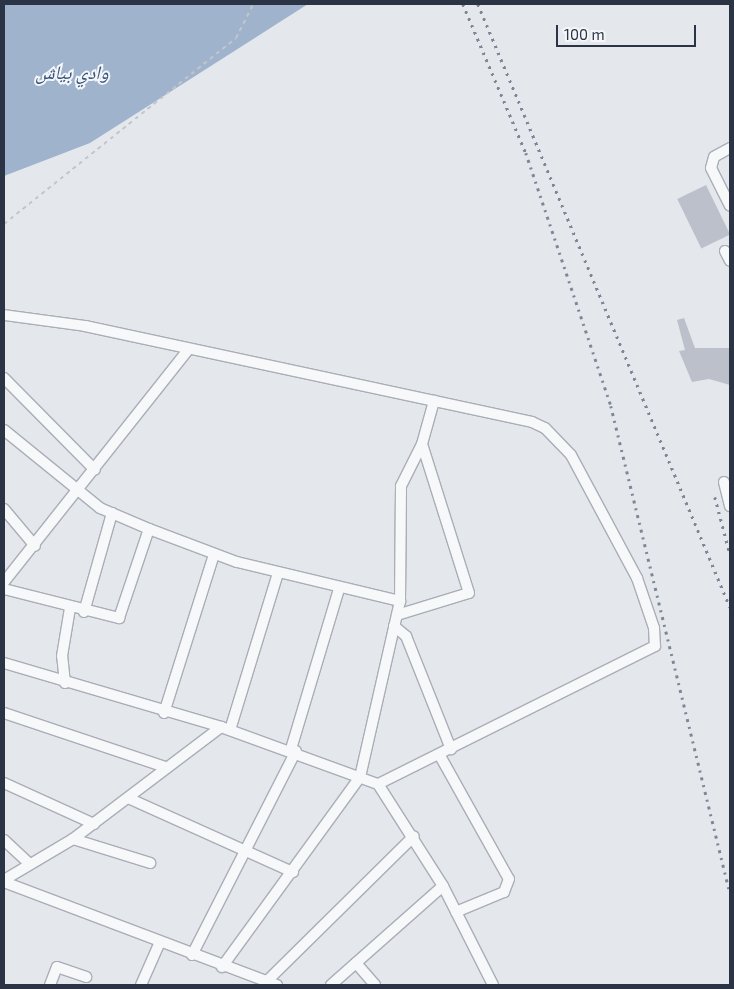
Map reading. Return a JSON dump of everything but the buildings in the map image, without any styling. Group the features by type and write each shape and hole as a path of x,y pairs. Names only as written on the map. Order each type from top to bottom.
{"street":[{"path":"730,148 712,163 730,206"},
{"path":"725,252 730,261"},
{"path":"4,315 85,326 188,350 532,422 559,440 637,578 656,637 648,652 378,784"},
{"path":"4,582 35,546 188,350"},
{"path":"4,378 95,470"},
{"path":"222,967 293,872 360,777 400,601 401,486 422,444 434,401"},
{"path":"4,430 78,491 112,514 149,530 214,554 278,573 339,589 400,601"},
{"path":"397,615 469,593 422,444"},
{"path":"724,482 730,506"},
{"path":"4,509 35,546"},
{"path":"84,612 112,514"},
{"path":"4,589 84,612 121,616 149,530"},
{"path":"164,713 214,554"},
{"path":"4,881 73,839 128,798 165,767 226,729 278,573"},
{"path":"192,955 293,750 339,589"},
{"path":"65,683 62,656 70,608"},
{"path":"394,626 406,636 451,749"},
{"path":"4,663 164,713 226,729 293,750 378,784 414,836 443,886 493,985"},
{"path":"4,712 165,767"},
{"path":"440,754 509,879 504,892 456,912"},
{"path":"4,783 94,824"},
{"path":"128,798 293,872"},
{"path":"4,881 222,967 272,983 414,836"},
{"path":"73,839 150,863"},
{"path":"4,840 30,864"},
{"path":"331,985 443,886"},
{"path":"142,985 160,942"},
{"path":"356,963 375,985"},
{"path":"50,985 57,967 86,977"}],"path":[{"path":"4,224 236,38 253,4"}],"water":[{"name":"وادي بياش","path":"4,4 308,4 90,143 4,176"}],"railway":[{"path":"463,4 526,153 611,406 730,893"},
{"path":"478,4 730,607"},
{"path":"715,497 730,554"}]}
